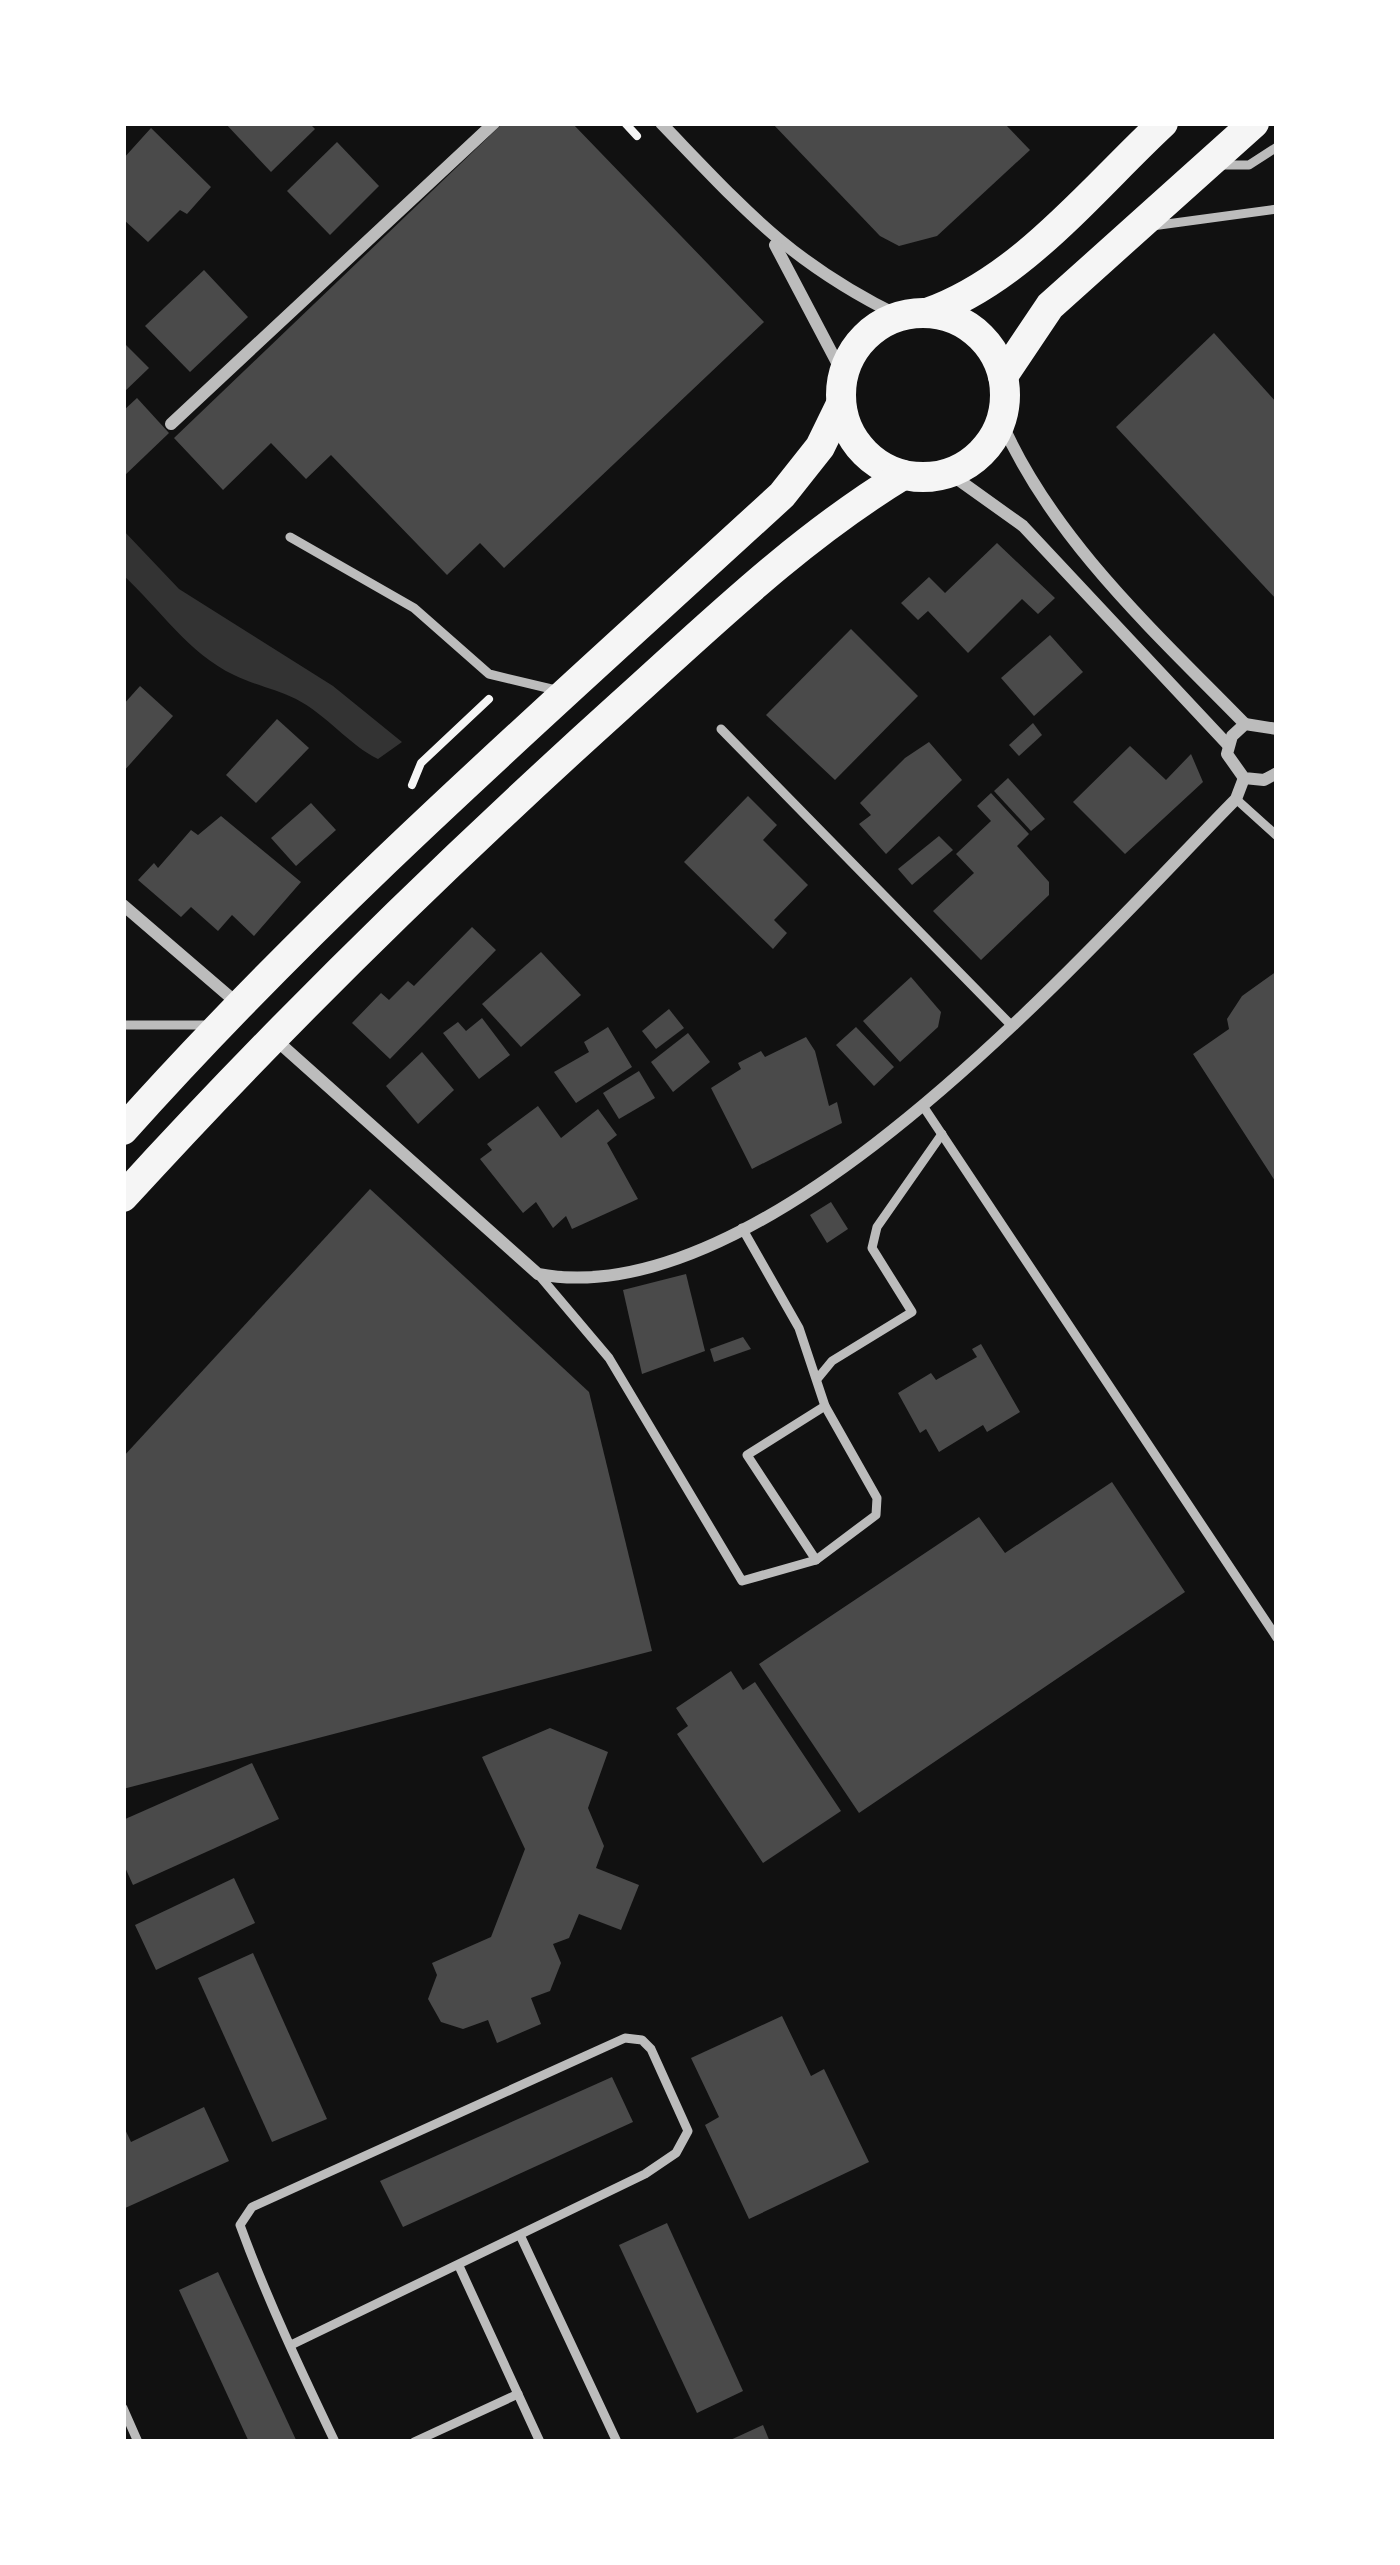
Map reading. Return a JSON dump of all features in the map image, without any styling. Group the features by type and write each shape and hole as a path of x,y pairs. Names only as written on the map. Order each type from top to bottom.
{"main road":[{"path":"123,1130 227,1014 566,692 782,495 820,447 864,339 912,315 965,299 1010,268 1163,123"},
{"path":"123,1197 271,1036 454,856 818,532 903,475 949,473 989,443 1001,421 1003,376 1050,306 1129,230 1254,123"},
{"path":"912,315 952,318 975,331 1003,376"},
{"path":"842,389 861,449 903,475"}],"street":[{"path":"171,424 494,123"},
{"path":"661,123 772,239 831,283 912,315"},
{"path":"772,239 842,389"},
{"path":"1001,421 1046,505 1109,581 1245,724"},
{"path":"949,473 1023,526 1228,745 1230,764 1244,778 1264,780 1277,773"},
{"path":"1228,745 1245,724 1266,723 1277,729"},
{"path":"271,1036 538,1274 578,1282 655,1266 742,1228 827,1179 923,1106 1011,1025 1236,799 1244,778"},
{"path":"123,904 227,1014"}],"lane":[{"path":"1204,166 1249,165 1277,147"},
{"path":"1129,230 1277,209"},
{"path":"290,537 414,608 489,674 566,692"},
{"path":"721,729 1011,1025"},
{"path":"1236,799 1277,836"},
{"path":"123,1025 227,1014"},
{"path":"923,1106 1277,1638"},
{"path":"818,1378 832,1361 912,1312 872,1248 877,1227 942,1134"},
{"path":"538,1274 609,1358 742,1581 816,1560 876,1516 877,1498 825,1406 799,1328 742,1228"},
{"path":"816,1560 747,1456 825,1406"},
{"path":"291,2345 645,2174 676,2152 688,2131 642,2040 625,2038 252,2207 240,2225 291,2345 334,2442"},
{"path":"520,2235 617,2442"},
{"path":"459,2266 540,2442"},
{"path":"414,2442 518,2394"},
{"path":"123,2408 139,2442"}],"path":[{"path":"625,123 641,140"},
{"path":"405,801 421,764 512,681"}],"shaded area":[{"path":"123,530 179,589 333,686 402,742 378,759 307,706 234,675 202,655 123,575"}],"building":[{"path":"225,123 309,123 315,129 271,172"},
{"path":"503,123 572,123 764,322 504,568 480,543 447,575 331,455 306,479 271,443 223,490 174,438"},
{"path":"772,123 1004,123 1030,150 937,236 899,246 880,236"},
{"path":"151,128 211,187 187,214 180,210 148,242 123,219 123,159"},
{"path":"337,142 379,186 330,235 287,191"},
{"path":"204,270 248,317 190,372 145,326"},
{"path":"1214,333 1277,403 1277,600 1116,427"},
{"path":"123,342 149,368 123,393"},
{"path":"137,398 169,433 123,477 123,411"},
{"path":"997,543 1055,598 1038,614 1022,599 968,653 928,611 918,620 901,603 929,577 945,593"},
{"path":"851,629 918,696 835,780 766,715"},
{"path":"1050,635 1083,672 1034,716 1001,678"},
{"path":"140,686 173,716 123,772 123,705"},
{"path":"277,719 309,748 256,803 226,775"},
{"path":"1033,723 1042,735 1019,756 1009,745"},
{"path":"929,742 962,780 886,854 859,824 871,815 860,803 905,758"},
{"path":"1130,746 1166,780 1191,754 1203,782 1125,854 1073,802"},
{"path":"1008,778 1045,819 1031,831 994,791"},
{"path":"991,793 1029,834 1017,846 1049,882 1049,895 981,960 933,911 974,873 956,854 991,821 977,806"},
{"path":"748,796 777,825 763,840 808,885 774,920 787,933 773,949 684,862"},
{"path":"311,803 336,830 296,866 271,838"},
{"path":"221,816 301,882 254,936 232,915 218,931 191,907 181,917 138,880 154,863 158,868 191,830 198,835"},
{"path":"939,836 953,850 912,885 898,869"},
{"path":"472,927 496,950 390,1059 352,1023 381,993 389,1000 408,981 414,986"},
{"path":"541,952 581,995 521,1047 482,1004"},
{"path":"1277,971 1277,1184 1193,1054 1229,1029 1227,1019 1242,996"},
{"path":"911,977 941,1012 938,1027 900,1062 863,1021"},
{"path":"669,1009 684,1028 656,1049 642,1031"},
{"path":"482,1018 510,1055 479,1079 443,1033 458,1022 466,1031"},
{"path":"608,1027 632,1067 576,1103 554,1072 589,1052 584,1042"},
{"path":"856,1027 894,1067 874,1086 836,1045"},
{"path":"688,1033 710,1062 673,1092 651,1062"},
{"path":"806,1037 815,1051 829,1106 837,1102 842,1123 752,1169 711,1088 741,1069 738,1063 761,1051 765,1057"},
{"path":"422,1052 454,1090 418,1124 386,1086"},
{"path":"639,1071 655,1098 619,1119 603,1093"},
{"path":"538,1106 561,1138 598,1109 617,1135 607,1143 638,1199 572,1229 566,1216 553,1228 536,1202 523,1213 480,1159 492,1150 487,1144"},
{"path":"370,1189 589,1392 652,1651 123,1789 123,1457"},
{"path":"831,1202 848,1229 827,1243 810,1215"},
{"path":"686,1274 705,1351 642,1374 623,1290"},
{"path":"743,1337 751,1349 714,1362 710,1349"},
{"path":"981,1344 1020,1412 987,1432 983,1425 939,1452 926,1429 920,1433 898,1393 931,1373 936,1380 977,1357 972,1349"},
{"path":"1112,1482 1185,1592 859,1813 759,1664 979,1517 1005,1553"},
{"path":"731,1671 743,1690 755,1682 841,1811 763,1863 677,1734 688,1726 676,1708"},
{"path":"550,1728 608,1752 588,1808 604,1846 596,1868 639,1885 621,1930 579,1914 569,1938 553,1944 561,1963 550,1991 531,1998 541,2024 497,2043 488,2020 463,2029 441,2022 428,1999 437,1975 432,1963 491,1937 525,1849 482,1757"},
{"path":"252,1763 279,1819 133,1885 123,1863 123,1820"},
{"path":"234,1878 255,1923 156,1970 135,1925"},
{"path":"253,1953 327,2119 272,2142 198,1978"},
{"path":"782,2016 811,2076 824,2069 869,2162 749,2219 705,2125 719,2117 691,2058"},
{"path":"612,2077 633,2122 403,2227 380,2181"},
{"path":"204,2107 229,2161 123,2209 123,2125 131,2142"},
{"path":"667,2223 743,2391 697,2413 619,2245"},
{"path":"218,2272 297,2442 249,2442 179,2290"},
{"path":"763,2425 770,2442 726,2442"}]}
